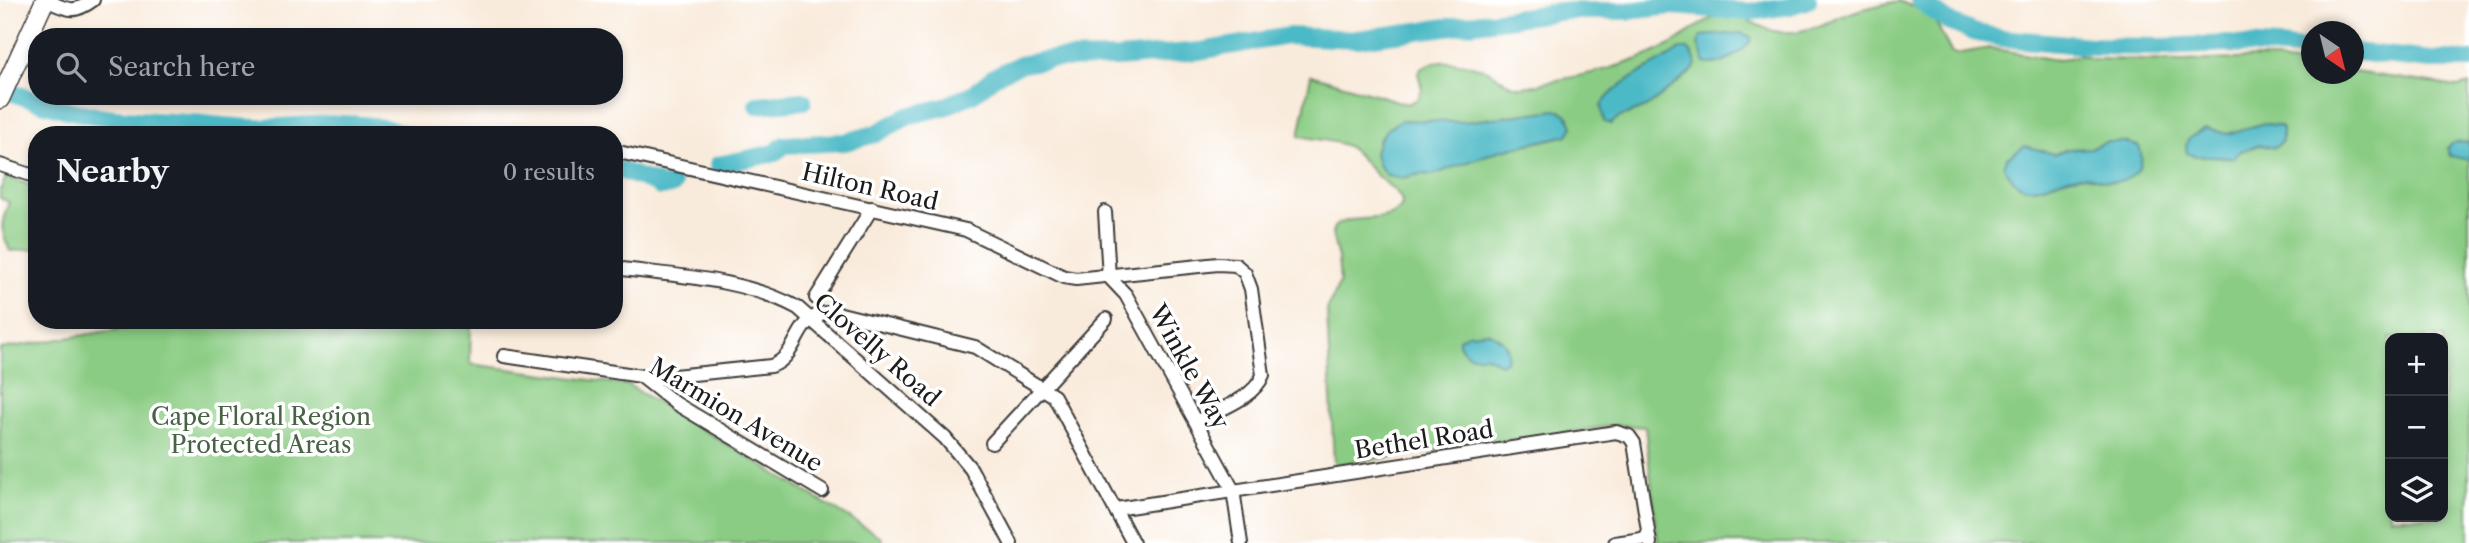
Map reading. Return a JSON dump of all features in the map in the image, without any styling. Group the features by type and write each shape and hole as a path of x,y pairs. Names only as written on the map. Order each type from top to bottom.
{"main road":[{"path":"32,28 45,0"},
{"path":"0,99 28,38"}],"street":[{"path":"45,0 71,10 82,8 93,0"},
{"name":"Hilton Road","path":"623,153 970,231 1065,277 1085,280 1228,263 1236,265 1245,272 1251,289 1264,375 1252,390 1196,422"},
{"path":"0,165 28,174"},
{"path":"816,298 872,208"},
{"path":"1105,212 1109,277"},
{"name":"Clovelly Road","path":"623,269 733,285 785,302 811,318 945,438 971,469 1012,543"},
{"name":"Winkle Way","path":"1109,277 1126,295 1233,491 1241,543"},
{"path":"642,377 658,378 775,365 785,357 811,318 823,312 970,345 1045,388 1056,398 1133,543"},
{"path":"992,443 1106,319"},
{"name":"Marmion Avenue","path":"504,356 642,377 675,403 822,491"},
{"name":"Bethel Road","path":"1116,509 1623,432 1634,443 1649,541"},
{"path":"1615,543 1649,541"}],"green space":[{"path":"1898,1 1925,11 1933,17 1951,52 1956,54 1990,48 2060,60 2080,55 2093,59 2184,61 2262,58 2301,64 2301,84 2364,84 2364,73 2459,87 2469,84 2469,543 1658,543 1645,427 1618,425 1334,465 1327,310 1340,282 1332,234 1334,227 1349,220 1389,216 1401,207 1402,202 1400,196 1351,148 1336,142 1299,136 1311,75 1407,104 1418,99 1422,89 1418,73 1432,63 1453,62 1475,66 1512,86 1520,87 1592,73 1636,60 1671,44 1708,20 1724,15 1738,17 1773,31 1790,32 1809,29 1856,11"},
{"path":"6,177 28,184 28,250 10,251 2,226 9,202 0,198 0,190"},
{"name":"Cape Floral Region Protected Areas","path":"120,329 471,329 470,364 628,385 881,537 882,543 0,543 0,349"}],"water":[{"path":"1741,33 1751,37 1751,41 1742,50 1724,61 1705,63 1698,45 1701,36"},
{"path":"1680,49 1688,49 1693,55 1695,65 1691,72 1646,107 1611,124 1604,122 1601,106 1617,88"},
{"path":"1556,110 1570,120 1573,127 1568,135 1498,151 1433,175 1421,174 1402,178 1387,175 1378,165 1375,153 1379,140 1387,129 1401,120 1462,122"},
{"path":"2264,123 2282,129 2282,141 2275,148 2259,145 2241,151 2234,158 2187,153 2188,140 2206,129 2227,134"},
{"path":"2106,142 2124,142 2139,146 2141,162 2130,178 2107,181 2080,176 2029,188 2012,179 2004,167 2007,158 2025,146 2054,154 2068,149 2091,148"},
{"path":"2469,142 2469,160 2450,156 2447,148 2453,143"},
{"path":"1488,332 1505,344 1508,352 1505,362 1500,364 1488,357 1469,355 1459,344 1459,339 1467,334"}],"waterway":[{"path":"718,165 775,153 784,145 845,142 875,134 908,116 944,107 974,93 995,76 1018,65 1051,59 1118,58 1200,51 1288,36 1358,39 1565,11 1628,11 1672,6 1750,12 1790,6 1808,0"},
{"path":"1919,0 1947,21 1973,32 2001,38 2091,46 2228,44 2301,48"},
{"path":"2364,53 2432,60 2469,60"},
{"path":"0,88 28,98"},
{"path":"757,105 803,101"},
{"path":"51,105 110,117 228,126"},
{"path":"296,126 371,126"},
{"path":"623,171 656,183 660,187 673,185"}]}
